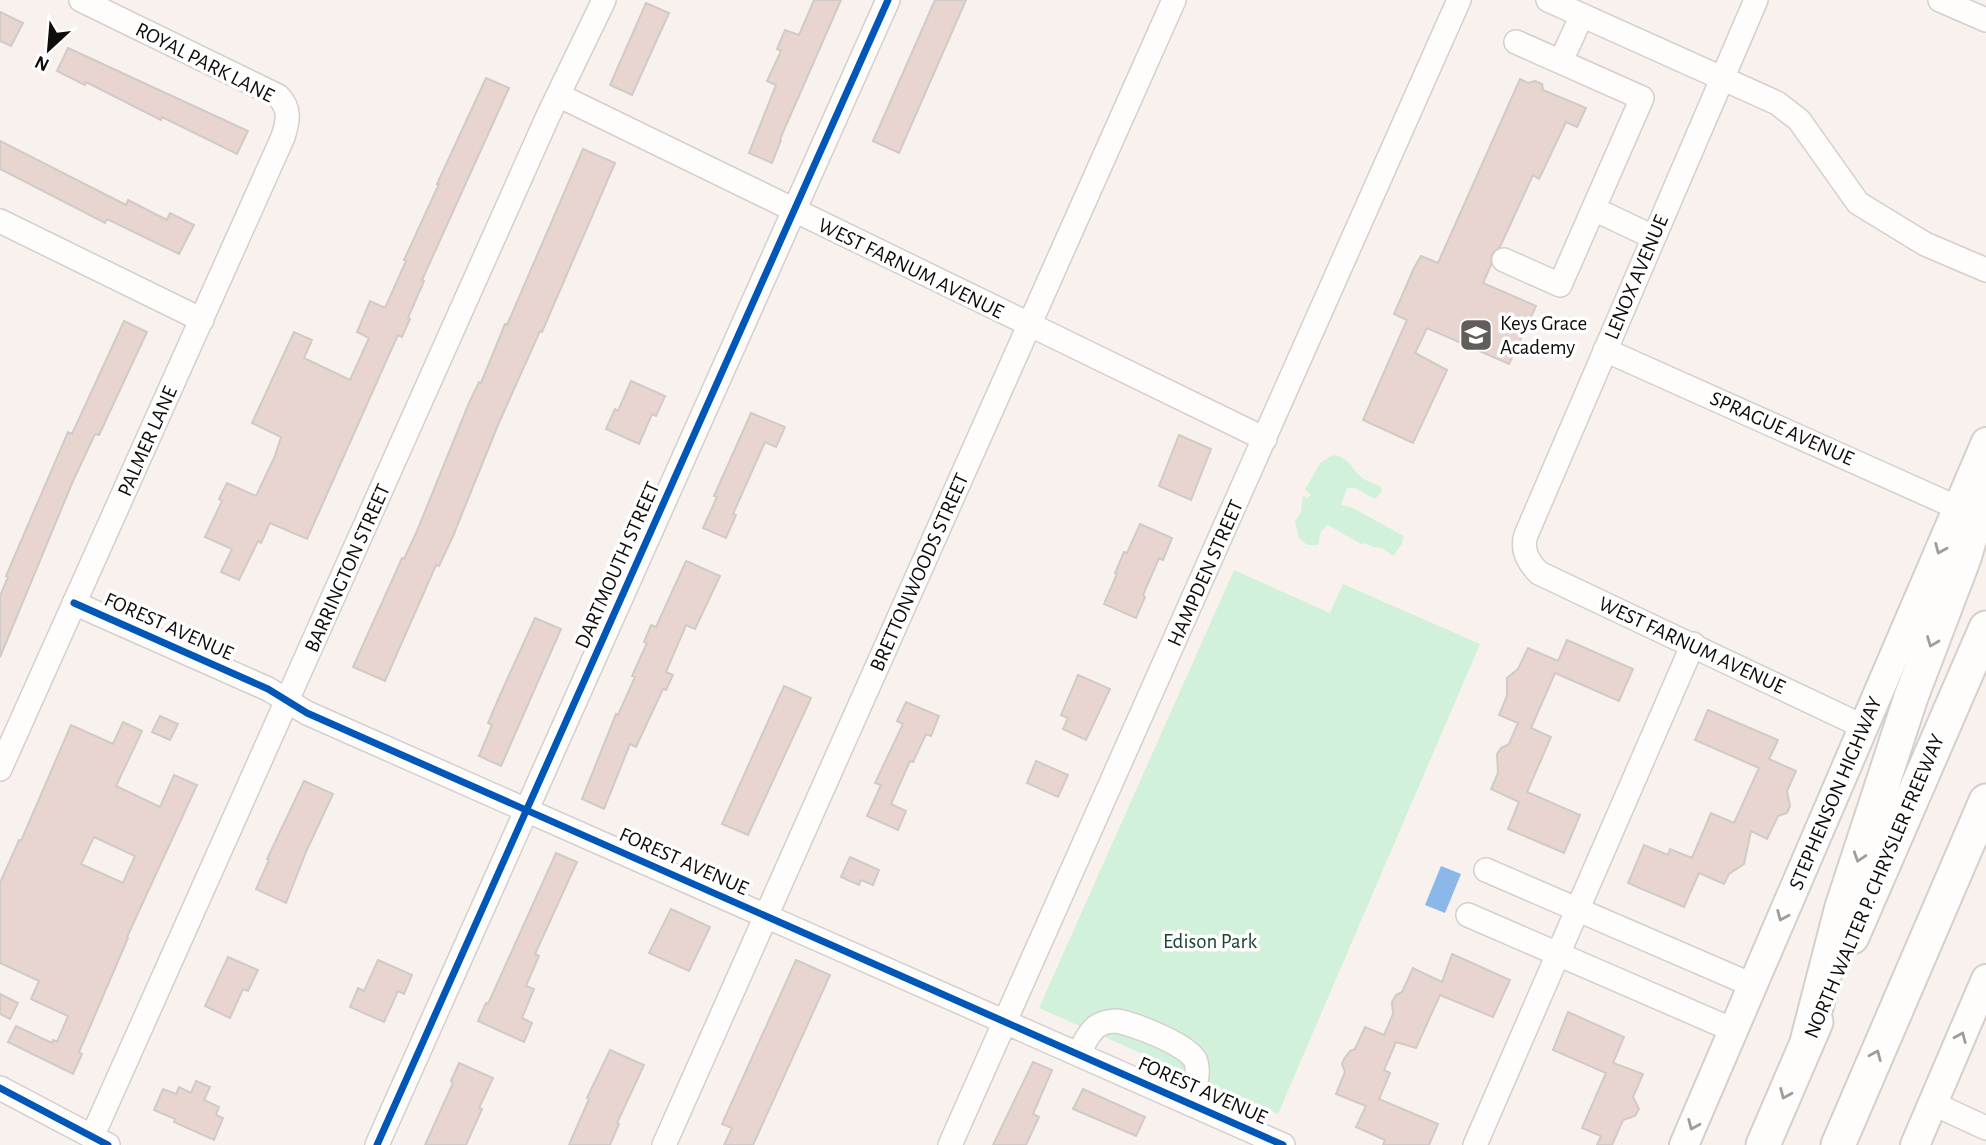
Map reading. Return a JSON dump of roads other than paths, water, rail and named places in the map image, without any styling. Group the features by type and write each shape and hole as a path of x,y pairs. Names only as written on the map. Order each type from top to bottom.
{"highway":[{"path":"1807,1042 1842,907 1911,697 1964,558 1986,485"},
{"name":"NORTH WALTER P. CHRYSLER FREEWAY","path":"1763,1145 1986,628"},
{"path":"1838,1145 1986,801"},
{"path":"1942,900 1986,841"}],"main road":[{"name":"STEPHENSON HIGHWAY","path":"1684,1145 1986,442"},
{"path":"1914,1145 1986,978"}],"street":[{"name":"ROYAL PARK LANE","path":"81,0 278,96 288,110"},
{"name":"BARRINGTON STREET","path":"100,1141 288,700 558,95 604,0"},
{"name":"DARTMOUTH STREET","path":"377,1145 888,0"},
{"name":"BRETTONWOODS STREET","path":"664,1145 1174,0"},
{"name":"HAMPDEN STREET","path":"950,1145 1459,0"},
{"path":"1548,0 1777,103 1799,120 1858,203 1925,244 1986,270"},
{"name":"LENOX AVENUE","path":"1527,557 1526,535 1756,0"},
{"path":"1940,0 1986,20"},
{"path":"1561,61 1582,15"},
{"path":"1504,261 1559,285 1642,98 1516,42"},
{"name":"WEST FARNUM AVENUE","path":"558,95 1265,439"},
{"name":"PALMER LANE","path":"0,769 283,137 288,110"},
{"path":"1594,209 1653,237"},
{"path":"0,221 202,320"},
{"name":"SPRAGUE AVENUE","path":"1605,350 1958,508"},
{"name":"WEST FARNUM AVENUE","path":"1527,557 1539,573 1864,727"},
{"name":"FOREST AVENUE","path":"74,603 288,700 307,713 1271,1142"},
{"path":"1475,1145 1693,644"},
{"path":"1486,870 1752,985"},
{"path":"1468,915 1733,1030"},
{"path":"1078,1054 1095,1027 1104,1023 1115,1021 1163,1038 1188,1051 1196,1060 1198,1082 1186,1102"},
{"path":"0,1088 100,1141"},
{"path":"1932,1103 1986,1128"}],"water":[{"path":"1441,866 1461,874 1445,913 1425,905"}],"place":[{"name":"Keys Grace Academy","path":"1476,335"}],"park label":[{"name":"Edison Park","path":"1210,941"}]}
